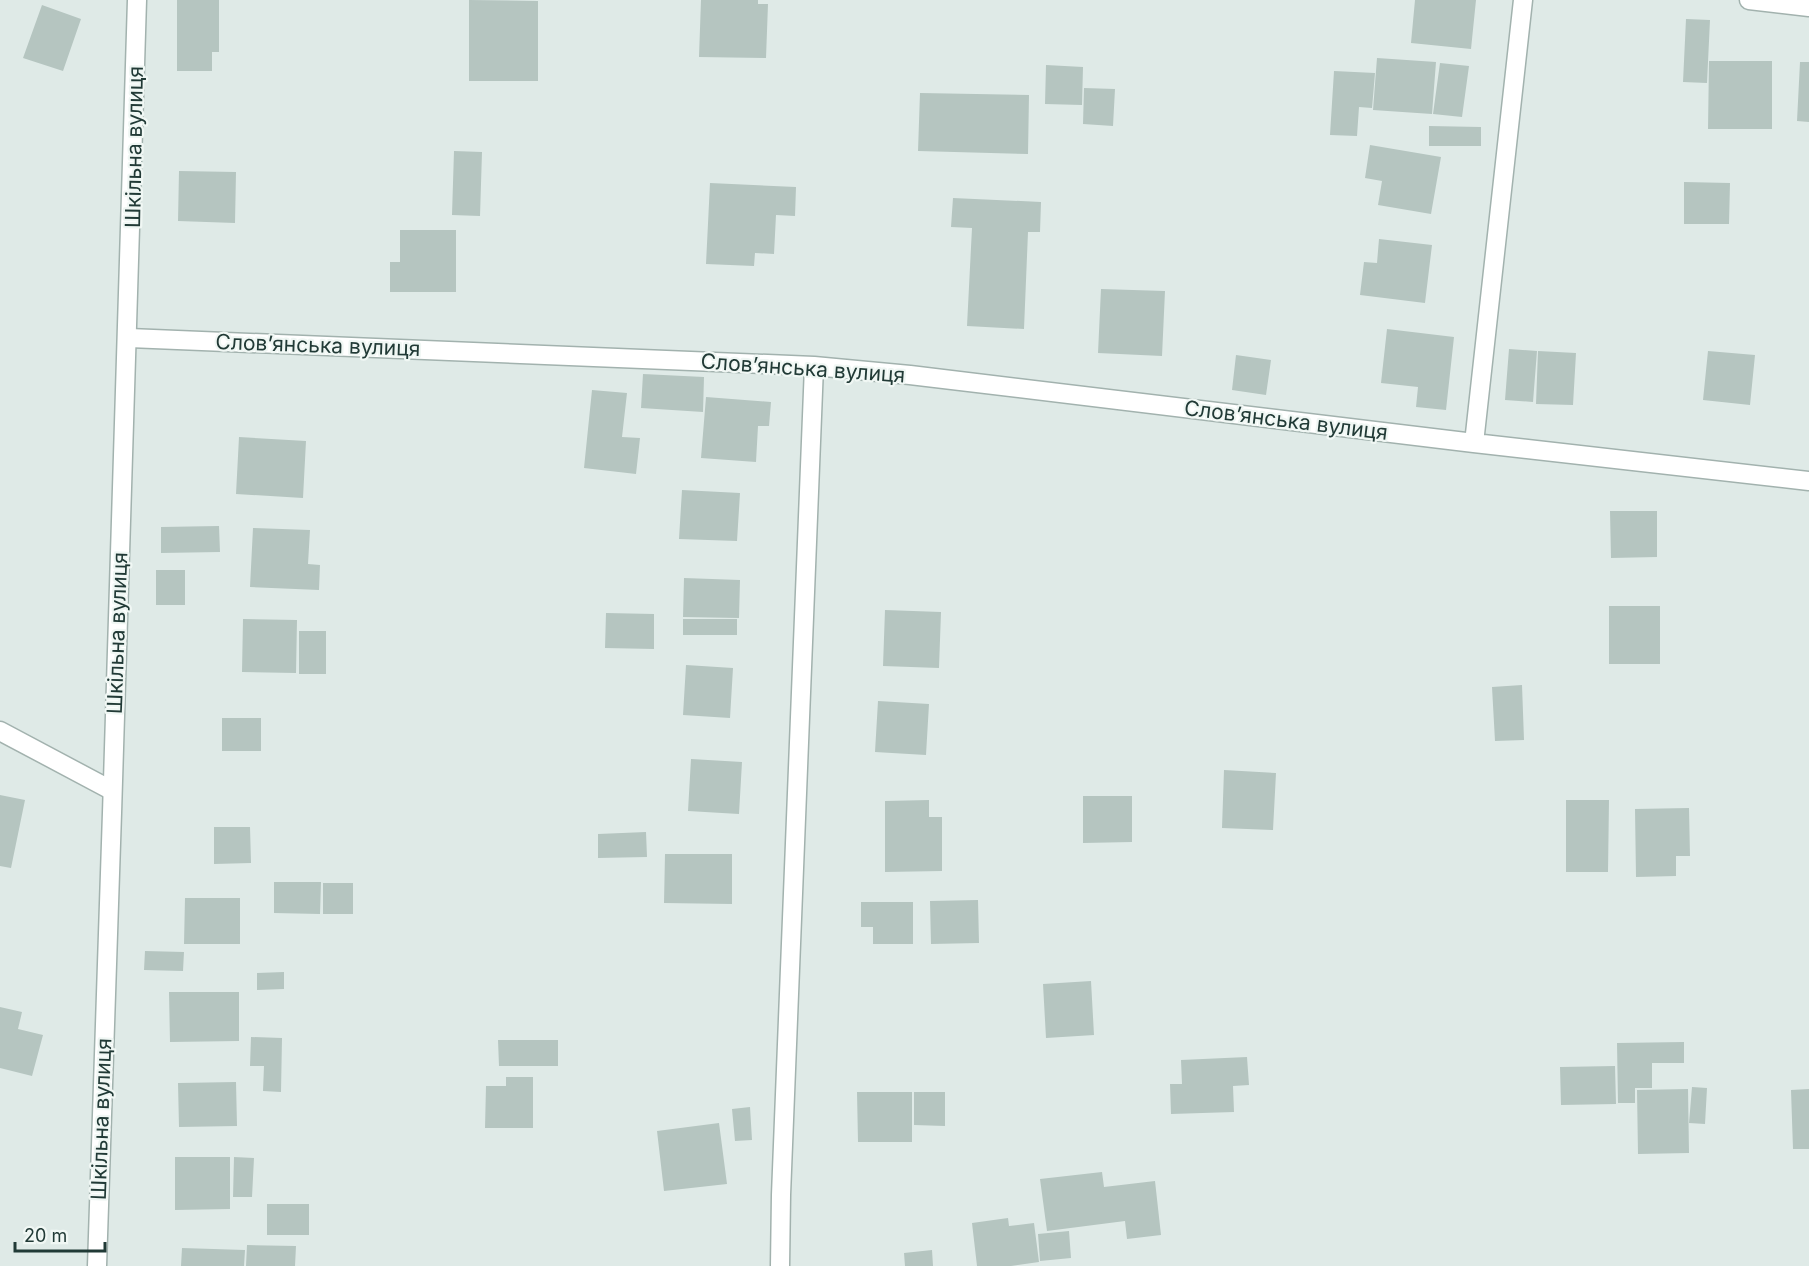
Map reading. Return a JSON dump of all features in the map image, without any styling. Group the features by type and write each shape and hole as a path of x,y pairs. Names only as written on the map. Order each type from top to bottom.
{"street":[{"name":"Шкільна вулиця","path":"97,1266 111,790 129,338 137,0"},
{"path":"1474,443 1523,0"},
{"path":"1749,0 1809,7"},
{"name":"Словʼянська вулиця","path":"129,338 814,366 922,376 1809,481"},
{"path":"780,1266 814,366"},
{"path":"0,730 111,790"}],"building":[{"path":"177,0 219,0 219,52 212,52 212,71 177,71"},
{"path":"469,0 538,1 538,81 469,81"},
{"path":"701,0 758,0 758,4 768,4 766,58 699,57"},
{"path":"1415,0 1476,0 1471,49 1411,43"},
{"path":"42,5 81,19 63,71 23,58"},
{"path":"1686,19 1710,20 1707,83 1683,82"},
{"path":"1377,58 1436,62 1432,114 1373,110"},
{"path":"1709,61 1772,61 1772,129 1708,129"},
{"path":"1800,62 1809,62 1809,122 1797,121"},
{"path":"1440,63 1469,66 1462,117 1433,114"},
{"path":"1046,65 1083,67 1082,105 1045,104"},
{"path":"1334,71 1375,73 1372,108 1359,107 1357,136 1330,135"},
{"path":"1084,88 1115,89 1113,126 1083,124"},
{"path":"920,93 1029,95 1028,154 918,151"},
{"path":"1429,126 1481,127 1481,146 1429,146"},
{"path":"1370,145 1441,157 1431,214 1378,205 1382,181 1365,178"},
{"path":"454,151 482,152 480,216 452,215"},
{"path":"179,171 236,172 235,223 178,221"},
{"path":"1684,182 1730,183 1729,224 1684,224"},
{"path":"710,183 796,187 795,216 776,215 774,254 755,253 754,266 706,264"},
{"path":"953,198 1041,202 1040,232 1028,232 1024,329 967,326 972,228 951,227"},
{"path":"400,230 456,230 456,292 390,292 390,262 400,262"},
{"path":"1379,239 1432,245 1425,303 1360,295 1364,262 1377,263"},
{"path":"1101,289 1165,291 1162,356 1098,353"},
{"path":"1387,329 1454,337 1446,410 1416,407 1418,387 1381,383"},
{"path":"1509,349 1537,351 1533,402 1505,400"},
{"path":"1538,351 1576,353 1573,405 1536,404"},
{"path":"1708,351 1755,355 1750,405 1703,400"},
{"path":"1236,355 1271,360 1266,395 1232,390"},
{"path":"643,374 704,377 703,412 641,408"},
{"path":"592,390 627,393 622,437 640,438 636,474 584,468"},
{"path":"706,397 771,402 769,426 758,426 756,462 701,458"},
{"path":"239,437 306,441 303,498 236,494"},
{"path":"682,490 740,493 737,541 679,539"},
{"path":"1610,511 1657,511 1657,557 1611,558"},
{"path":"219,526 220,552 161,553 161,527"},
{"path":"253,528 310,530 308,564 320,565 319,590 250,587"},
{"path":"156,570 185,570 185,605 156,605"},
{"path":"684,578 740,580 739,618 683,617"},
{"path":"1609,606 1660,606 1660,664 1609,664"},
{"path":"885,610 941,612 939,668 883,666"},
{"path":"606,613 654,614 654,649 605,648"},
{"path":"243,619 297,620 296,673 242,672"},
{"path":"683,619 737,619 737,635 683,635"},
{"path":"299,631 326,631 326,674 299,674"},
{"path":"686,665 733,668 730,718 683,715"},
{"path":"1522,685 1524,740 1495,741 1492,687"},
{"path":"878,701 929,704 926,755 875,752"},
{"path":"222,718 261,718 261,751 222,751"},
{"path":"691,759 742,762 739,814 688,811"},
{"path":"1224,770 1276,773 1273,830 1222,828"},
{"path":"0,795 25,800 11,868 0,866"},
{"path":"1083,796 1132,796 1132,842 1083,843"},
{"path":"929,800 929,817 942,817 942,871 885,872 885,801"},
{"path":"1566,800 1609,800 1608,872 1566,872"},
{"path":"1689,808 1690,856 1676,856 1676,876 1636,877 1635,809"},
{"path":"214,827 250,827 251,863 214,864"},
{"path":"646,832 647,857 598,858 598,834"},
{"path":"665,854 732,854 732,904 664,903"},
{"path":"274,882 321,882 320,914 274,913"},
{"path":"323,883 353,883 353,914 323,914"},
{"path":"185,898 240,898 240,944 184,944"},
{"path":"978,900 979,943 931,944 930,901"},
{"path":"861,902 913,902 913,944 873,944 873,927 861,927"},
{"path":"145,951 184,952 183,971 144,970"},
{"path":"284,972 284,989 257,990 257,973"},
{"path":"1091,981 1094,1035 1046,1038 1043,984"},
{"path":"169,992 239,992 239,1041 170,1042"},
{"path":"0,1007 22,1012 18,1029 43,1035 32,1076 0,1068"},
{"path":"251,1037 282,1038 281,1092 263,1091 264,1066 250,1066"},
{"path":"498,1040 558,1040 558,1066 499,1066"},
{"path":"1684,1042 1684,1063 1652,1063 1652,1088 1635,1088 1635,1103 1618,1103 1617,1043"},
{"path":"1247,1057 1249,1085 1233,1086 1234,1112 1171,1114 1170,1084 1182,1084 1181,1060"},
{"path":"1615,1066 1616,1104 1561,1105 1560,1067"},
{"path":"506,1077 533,1077 533,1128 485,1128 486,1086 506,1086"},
{"path":"236,1082 237,1126 179,1127 178,1083"},
{"path":"1692,1087 1707,1088 1705,1124 1689,1123"},
{"path":"1688,1089 1689,1153 1638,1154 1637,1090"},
{"path":"1809,1089 1809,1149 1793,1149 1791,1090"},
{"path":"857,1092 912,1092 912,1142 858,1142"},
{"path":"914,1092 945,1092 945,1126 914,1125"},
{"path":"750,1107 752,1140 735,1141 732,1109"},
{"path":"719,1123 727,1184 664,1191 657,1131"},
{"path":"175,1157 230,1157 230,1209 175,1210"},
{"path":"234,1157 254,1158 252,1197 233,1197"},
{"path":"1102,1172 1104,1187 1155,1181 1161,1235 1127,1239 1125,1221 1047,1231 1040,1179"},
{"path":"267,1204 309,1204 309,1235 267,1235"},
{"path":"1008,1218 1009,1226 1034,1223 1039,1262 1011,1266 977,1266 972,1223"},
{"path":"1069,1231 1071,1258 1040,1261 1038,1234"},
{"path":"247,1245 296,1246 295,1266 246,1266"},
{"path":"182,1248 245,1250 244,1266 181,1266"},
{"path":"932,1250 933,1266 905,1266 904,1253"}]}
